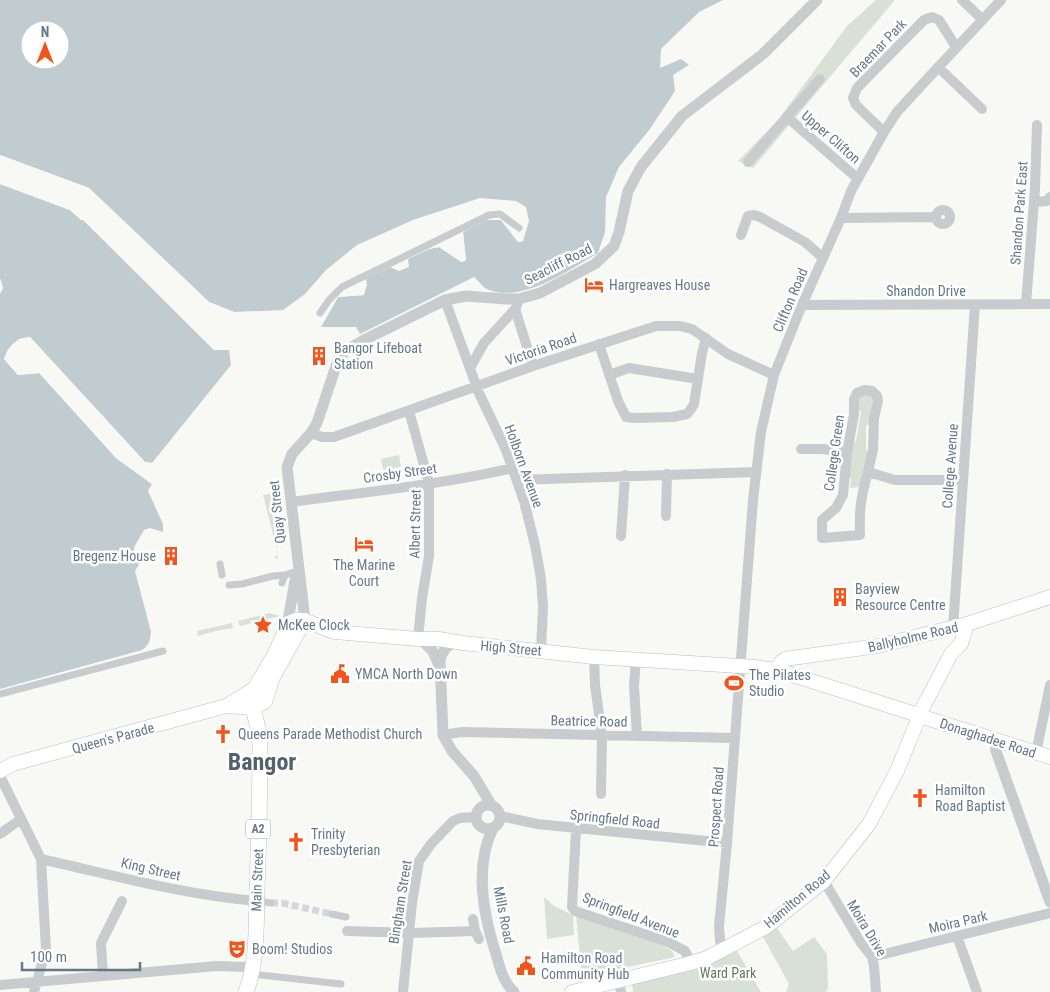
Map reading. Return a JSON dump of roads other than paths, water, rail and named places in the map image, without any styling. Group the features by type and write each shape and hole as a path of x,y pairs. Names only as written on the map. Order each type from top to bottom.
{"main road":[{"name":"Ballyholme Road","path":"777,670 785,659 865,649 953,628 1050,597"},
{"path":"293,620 304,620 273,677 266,701 252,708 226,706 254,689 274,655 287,626 293,620"},
{"name":"High Street","path":"304,620 322,629 335,632 438,639 594,657 740,667"},
{"name":"Hamilton Road","path":"572,992 620,986 707,958 766,927 824,880 869,824 897,771 919,716 951,654 961,644 967,624"},
{"name":"Hamilton Road","path":"951,654 953,628"},
{"name":"Donaghadee Road","path":"740,667 777,670 1050,757"},
{"name":"Main Street","path":"251,981 264,902 260,745 251,700 254,689"},
{"name":"Queen's Parade","path":"0,771 13,764 226,706"}],"street":[{"name":"Seacliff Road","path":"311,433 317,423 338,360 345,351 445,300 466,296 517,304 595,264 612,249 619,232 628,191 641,167 673,126 682,116 763,54 818,0"},
{"path":"962,0 982,19"},
{"name":"Clifton Road","path":"740,667 756,472 766,406 774,375 857,178 884,132 898,112 938,67 1002,0"},
{"name":"Braemar Park","path":"884,132 856,105 853,98 857,88 924,20 932,17 939,20 956,47"},
{"path":"938,67 982,109"},
{"path":"748,162 820,79"},
{"name":"Upper Clifton","path":"787,117 857,178"},
{"name":"Shandon Park East","path":"1026,304 1035,189 1037,125"},
{"path":"1034,202 1046,201 1050,197 1045,191 1035,189"},
{"path":"320,313 329,300 342,287 489,215 500,214 519,228"},
{"path":"741,236 748,216 754,215 805,242 823,258"},
{"path":"841,218 936,217"},
{"name":"Holborn Avenue","path":"445,300 477,387 513,468 533,534 540,572 543,607 541,650"},
{"path":"517,304 534,366"},
{"path":"470,368 484,343 517,304"},
{"name":"Shandon Drive","path":"802,305 1050,304"},
{"name":"College Avenue","path":"953,628 974,305"},
{"name":"Victoria Road","path":"311,433 322,438 334,437 409,412 534,366 656,326 680,326 692,329 728,354 774,375"},
{"path":"599,344 626,417 673,417 687,414 694,404 706,338"},
{"path":"609,375 629,368 698,379"},
{"name":"College Green","path":"865,390 872,391 877,396 878,401 874,418 873,450 868,472 861,498 859,514 860,535 822,538 822,520 836,508 843,495 847,453 854,414 854,399 857,393 865,390"},
{"name":"Albert Street","path":"409,412 429,483 429,556 422,598 419,639"},
{"name":"Quay Street","path":"297,568 287,473 289,461 297,447 311,433"},
{"path":"801,449 823,449 847,453"},
{"name":"Crosby Street","path":"291,502 429,483 513,468"},
{"path":"517,480 756,472"},
{"path":"868,472 895,480 963,480"},
{"path":"666,516 667,474"},
{"path":"621,536 625,475"},
{"path":"220,564 222,575"},
{"path":"229,584 242,584 285,575 297,568"},
{"path":"297,568 304,620"},
{"path":"287,626 297,568"},
{"path":"282,583 285,575"},
{"path":"419,639 432,650 440,666"},
{"path":"456,642 442,651 440,666 443,735 452,751 474,776 500,816 493,828 483,828 478,823 476,817 482,807 492,806"},
{"path":"0,694 163,651"},
{"path":"594,657 594,686 602,736 601,794"},
{"path":"636,660 637,736"},
{"name":"Prospect Road","path":"723,948 720,941 719,926 740,667"},
{"path":"1036,753 1050,685"},
{"name":"Beatrice Road","path":"443,735 462,732 734,738"},
{"path":"995,740 996,751 1049,895"},
{"path":"0,776 41,859 46,949 35,987"},
{"name":"Springfield Road","path":"500,816 531,824 727,843"},
{"name":"Bingham Street","path":"403,992 416,874 423,855 453,821 460,818 476,817"},
{"path":"0,834 21,819"},
{"name":"Mills Road","path":"493,828 486,850 482,895 491,937 504,978 514,992"},
{"name":"Springfield Avenue","path":"576,829 572,907 576,911 668,942 685,951 691,963"},
{"name":"King Street","path":"41,859 220,898 264,902"},
{"name":"Moira Drive","path":"824,880 861,943 872,957 876,992"},
{"path":"103,976 102,943 122,901"},
{"name":"Moira Park","path":"872,957 1050,913"},
{"path":"332,914 346,917"},
{"path":"347,931 458,932 477,935 473,919"},
{"path":"957,936 977,992"},
{"path":"0,985 35,987 103,976 217,966 248,967 251,981 341,984"},
{"path":"498,992 504,978"}],"tunnel":[{"path":"271,903 282,903 332,914"}],"place":[{"name":"Hargreaves House","path":"594,285"},
{"name":"Bangor Lifeboat Station","path":"319,356"},
{"name":"The Marine Court","path":"364,544"},
{"name":"Bregenz House","path":"171,556"},
{"name":"Bayview Resource Centre","path":"840,597"},
{"name":"McKee Clock","path":"263,625"},
{"name":"YMCA North Down","path":"340,674"},
{"name":"The Pilates Studio","path":"734,683"},
{"name":"Queens Parade Methodist Church","path":"223,734"},
{"name":"Hamilton Road Baptist","path":"920,798"},
{"name":"Trinity Presbyterian","path":"296,842"},
{"name":"Boom! Studios","path":"237,949"},
{"name":"Hamilton Road Community Hub","path":"526,966"}],"district":[{"name":"Bangor","path":"262,762"}],"park label":[{"name":"Ward Park","path":"728,973"}]}
